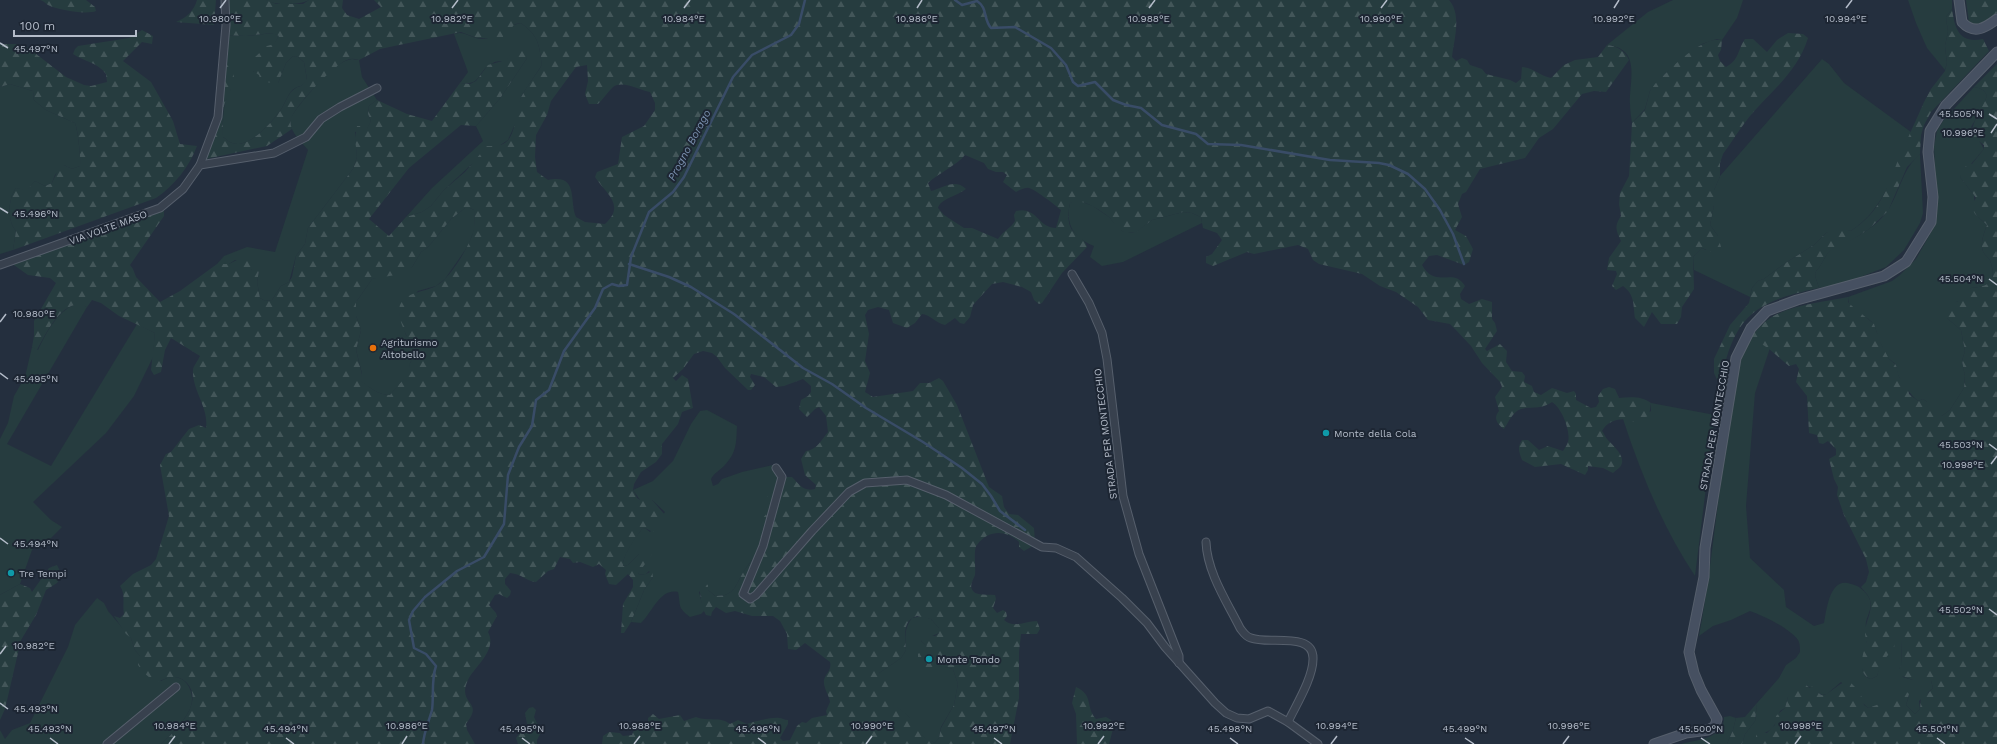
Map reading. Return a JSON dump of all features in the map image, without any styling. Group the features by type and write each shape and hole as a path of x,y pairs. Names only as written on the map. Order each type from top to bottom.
{"street":[{"name":"VIA VOLTE MASO","path":"0,265 160,208 183,189 200,165 218,117 226,25 225,0"},
{"path":"1959,0 1962,22 1973,30 1982,30 1997,19"},
{"name":"STRADA PER MONTECCHIO","path":"1654,744 1686,732 1708,730 1715,726 1717,719 1701,690 1694,673 1689,652 1704,577 1705,548 1736,358 1751,328 1767,311 1797,300 1884,276 1906,262 1931,222 1933,197 1928,152 1930,131 1946,105 1997,52"},
{"path":"200,165 274,153 306,137 321,119 340,106 377,88"},
{"name":"STRADA PER MONTECCHIO","path":"1072,274 1089,303 1102,333 1107,359 1123,496 1139,554 1179,656 1179,663"},
{"name":"STRADA PER MONTECCHIO","path":"776,468 782,477 764,546 743,594 750,599 756,596 812,531 849,492 865,483 907,480 946,495 1042,547 1056,548 1076,557 1147,623 1179,663 1226,713 1237,718 1249,719 1268,711 1288,722 1318,744"},
{"path":"1206,542 1206,556 1240,628 1246,635 1261,641 1295,641 1305,643 1311,648 1314,659 1310,676 1288,722"},
{"path":"107,744 176,687"}],"green space":[{"path":"40,0 86,0 95,7 96,11 79,12 65,10 48,5"},
{"path":"197,0 216,0 214,25 176,22 189,14 194,8"},
{"path":"228,0 266,0 276,4 303,4 309,0 343,0 342,8 347,15 359,19 381,7 374,0 1449,0 1453,6 1456,20 1452,57 1456,61 1462,58 1467,60 1470,65 1482,69 1486,74 1516,83 1521,79 1522,67 1551,78 1564,65 1575,60 1598,57 1607,45 1614,46 1620,50 1629,60 1606,92 1594,91 1582,94 1553,129 1539,138 1525,158 1480,169 1466,192 1462,194 1458,204 1462,217 1455,230 1466,236 1473,249 1469,262 1464,265 1437,255 1429,256 1422,265 1427,272 1433,276 1450,277 1460,280 1465,286 1460,294 1461,299 1469,304 1482,299 1492,302 1492,319 1495,323 1497,331 1485,349 1487,351 1500,344 1507,351 1506,362 1512,371 1522,372 1525,376 1524,382 1532,386 1534,392 1541,395 1552,388 1567,393 1574,391 1576,394 1576,400 1591,408 1596,407 1599,402 1598,396 1603,389 1609,387 1615,389 1619,398 1640,398 1651,403 1649,416 1642,418 1637,424 1633,421 1623,419 1614,421 1609,423 1602,431 1606,438 1621,455 1622,463 1613,473 1603,468 1588,466 1588,470 1585,475 1561,464 1535,467 1522,460 1519,445 1522,440 1528,440 1539,450 1548,446 1563,451 1567,445 1569,438 1567,427 1565,420 1556,405 1552,402 1540,407 1518,410 1504,429 1499,425 1496,418 1499,411 1495,397 1502,387 1500,382 1482,363 1471,346 1450,324 1428,320 1418,307 1396,292 1380,286 1362,274 1319,264 1313,260 1308,249 1298,245 1254,254 1247,252 1213,266 1206,263 1206,257 1212,254 1222,240 1217,233 1203,228 1201,217 1192,213 1183,212 1152,220 1135,233 1123,232 1109,217 1095,207 1080,202 1070,203 1068,218 1071,228 1085,242 1087,247 1062,273 1042,303 1039,304 1034,300 1031,292 1022,287 1003,282 992,284 973,305 970,317 964,324 960,323 955,318 945,325 925,314 922,314 915,323 907,328 893,323 889,310 878,307 868,310 865,315 869,334 865,361 870,373 865,392 873,397 913,391 920,383 929,383 939,378 943,381 957,405 989,487 1002,496 1004,507 1009,514 1018,515 1034,528 1035,543 1024,551 1019,547 1019,542 1003,533 992,534 981,540 976,547 975,575 971,586 972,590 976,593 995,595 996,599 993,608 997,613 1003,610 1006,612 1007,616 1004,620 1008,623 1020,624 1037,621 1040,629 1037,634 1021,634 1019,652 1019,698 1010,744 602,744 603,736 609,732 620,733 623,736 632,735 634,730 648,722 648,718 653,714 659,719 680,715 684,721 696,717 722,720 730,724 738,720 747,724 780,718 788,720 788,724 780,738 783,741 790,740 797,726 802,722 806,723 812,718 827,715 826,711 830,702 824,686 824,680 830,669 830,662 805,643 796,650 788,649 787,634 780,621 773,616 752,616 735,611 726,613 716,607 711,616 706,615 702,607 699,585 702,582 708,585 708,590 715,596 722,596 734,589 746,568 762,548 761,544 757,541 759,526 762,519 769,511 774,497 768,500 767,495 769,492 778,490 781,477 792,477 804,488 811,490 815,489 816,485 805,475 801,459 806,451 813,449 828,432 826,416 819,407 807,417 799,409 801,400 808,396 811,392 811,386 803,379 784,386 776,387 764,377 751,374 750,377 755,385 751,390 748,390 725,368 717,357 712,353 703,351 694,354 683,369 673,378 676,381 682,375 688,379 693,408 682,412 678,424 662,444 662,454 656,462 641,472 634,484 633,490 637,498 640,500 652,500 665,515 653,532 645,528 642,529 630,547 623,562 623,566 628,565 639,554 650,550 652,554 638,574 644,575 652,571 653,577 644,590 631,622 624,633 621,633 623,604 633,587 633,580 628,574 616,585 609,584 605,574 606,570 599,564 593,567 580,562 573,563 570,559 560,557 554,569 548,571 536,582 510,573 505,579 505,584 511,591 510,595 507,598 499,594 495,595 489,605 497,616 488,632 490,645 488,652 468,680 466,687 466,697 473,710 472,715 466,724 467,730 475,744 161,744 174,732 186,716 190,708 192,691 187,683 182,679 171,677 155,682 144,673 138,665 140,656 135,650 131,638 126,634 114,616 120,618 124,614 123,592 120,586 133,574 151,565 156,559 169,516 160,465 166,454 171,452 189,429 199,425 206,428 205,413 193,378 193,368 200,356 171,338 165,350 161,372 154,375 151,370 155,333 119,316 101,303 92,300 87,307 79,305 71,306 63,311 45,334 37,350 32,347 34,321 56,283 50,278 28,275 11,263 164,208 164,216 130,265 136,277 160,302 180,291 217,264 229,264 243,257 250,260 252,271 259,271 257,282 260,298 265,301 272,300 281,286 289,282 292,277 296,256 305,244 308,228 353,169 357,157 355,138 357,126 362,126 367,129 371,121 368,114 369,106 377,100 407,114 432,121 460,83 470,84 476,81 488,65 506,60 518,44 522,45 527,58 501,97 476,126 461,125 409,168 369,219 389,236 406,217 422,212 431,206 444,190 465,172 487,146 500,145 507,141 513,131 521,97 542,65 540,51 535,36 521,23 515,24 501,39 477,38 461,32 380,49 359,60 347,60 333,69 306,96 293,114 291,121 292,129 267,146 206,159 215,119 225,47 232,62 234,73 233,84 224,106 223,118 223,137 229,142 237,144 243,143 255,137 280,111 290,93 301,86 307,79 304,62 298,57 293,56 286,63 278,83 261,82 259,75 253,71 254,58 267,46 274,44 279,36 272,33 246,36 226,35","holes":["587,65 588,81 585,94 589,104 598,104 613,87 617,85 631,86 650,92 655,103 655,110 644,126 622,137 618,164 597,172 595,177 609,194 614,205 614,211 605,224 585,222 576,217 569,184 558,179 548,180 537,172 535,157 536,135 547,115 551,101 576,67","965,155 984,163 988,169 996,172 1003,172 1007,175 1003,182 1016,192 1024,188 1029,188 1045,198 1061,210 1056,228 1045,225 1029,212 1023,210 1016,211 1014,215 1015,221 998,239 972,228 964,228 944,215 938,208 939,205 945,200 966,189 958,184 953,184 931,191 928,183 962,159","465,208 474,210 474,227 469,243 453,269 442,282 436,286 412,294 403,301 400,306 399,313 403,328 407,336 415,343 419,352 410,363 408,374 390,395 378,392 361,381 362,375 356,350 361,330 356,316 356,302 372,279 401,274 412,267 421,252 428,247 451,219","917,616 931,619 939,628 939,633 935,636 926,635 921,641 927,646 918,654 918,667 928,673 939,667 953,669 958,684 954,705 941,728 939,738 935,743 921,735 909,717 896,706 891,696 893,693 892,682 879,673 901,658 906,650 906,630 907,625 912,618"]},
{"path":"266,0 309,0 300,3 288,4 275,3"},
{"path":"1673,0 1743,0 1737,18 1722,40 1717,39 1702,44 1666,73 1650,91 1645,109 1632,123 1630,95 1632,76 1629,59 1625,52 1618,47 1607,45 1648,12"},
{"path":"1908,0 1952,0 1952,9 1946,17 1948,32 1945,46 1947,63 1945,70 1927,48"},
{"path":"1966,0 1997,0 1997,13 1979,25 1971,24 1969,22"},
{"path":"1952,9 1957,29 1963,37 1975,40 1983,39 1989,51 1931,112 1924,125 1921,135 1920,154 1907,167 1888,211 1869,229 1841,247 1828,253 1816,271 1815,276 1819,288 1796,293 1762,307 1749,316 1739,328 1725,363 1720,386 1714,373 1714,359 1730,325 1749,303 1752,288 1758,281 1764,279 1814,245 1826,233 1838,228 1851,231 1876,208 1886,190 1924,102 1931,89 1945,71 1947,63 1945,46 1948,32 1946,17"},
{"path":"521,23 535,36 540,51 542,65 522,95 516,122 508,140 472,164 444,190 431,206 422,212 406,217 432,188 483,141 476,126 501,97 527,58 518,45 506,61 499,61 488,66 476,80 472,82 460,83 468,72 454,34 462,33 484,39 493,36 511,26"},
{"path":"142,30 153,36 152,44 142,42 123,61 151,82 173,121 180,144 197,146 186,168 163,193 156,198 13,250 16,231 11,221 10,204 16,188 27,190 35,181 45,186 52,183 60,166 64,165 72,169 80,166 80,157 75,123 46,110 34,100 33,91 10,84 0,87 0,44 18,44 27,47 66,77 84,85 91,86 107,82 106,74 99,67 73,54 75,49 78,46 129,38"},
{"path":"273,33 279,36 274,45 253,71 278,83 286,63 293,56 298,57 304,62 307,80 301,86 290,92 280,111 255,137 243,143 237,144 229,142 223,137 223,118 226,100 231,89 225,47 226,35 246,36"},
{"path":"1788,33 1803,34 1808,38 1799,58 1787,76 1753,112 1723,154 1720,163 1720,176 1714,190 1714,205 1710,225 1718,236 1721,247 1719,251 1712,252 1702,248 1693,257 1694,289 1682,307 1681,317 1677,324 1661,324 1652,312 1644,327 1635,318 1632,296 1627,289 1623,286 1616,290 1612,286 1617,274 1616,271 1607,270 1609,258 1621,241 1617,231 1617,226 1621,216 1619,204 1620,193 1629,176 1632,123 1645,110 1650,91 1655,84 1677,62 1696,48 1714,40 1722,40 1721,50 1718,55 1720,61 1726,67 1734,61 1745,39 1753,39 1767,52 1777,40"},
{"path":"352,59 359,60 362,77 377,100 369,106 368,114 371,121 367,130 355,132 357,157 353,169 308,228 305,244 296,256 289,282 281,286 272,300 265,301 260,298 257,282 259,271 252,271 250,266 235,260 229,264 217,264 224,256 247,247 275,252 308,150 293,131 290,122 291,118 315,86 330,70"},
{"path":"1822,59 1829,64 1844,83 1911,132 1888,186 1873,211 1863,222 1851,231 1842,230 1826,233 1814,245 1764,279 1758,281 1752,288 1750,297 1694,270 1693,257 1702,248 1706,250 1718,236 1710,225 1714,205 1714,190 1720,176"},
{"path":"1997,64 1997,744 1756,744 1756,735 1758,731 1767,733 1775,725 1776,716 1785,708 1788,697 1797,682 1807,673 1810,678 1806,685 1810,688 1814,685 1818,692 1822,695 1829,693 1841,684 1850,682 1860,692 1864,705 1868,708 1906,691 1909,694 1906,705 1915,714 1920,709 1921,696 1928,693 1933,688 1931,680 1913,680 1899,675 1899,669 1902,664 1901,640 1895,640 1894,649 1880,667 1877,676 1871,679 1866,677 1863,673 1862,663 1867,641 1865,631 1871,605 1869,596 1861,587 1866,582 1869,572 1866,559 1844,515 1837,495 1838,487 1834,479 1829,459 1836,455 1836,449 1828,441 1823,444 1819,443 1817,435 1809,433 1807,396 1796,382 1799,369 1796,364 1789,366 1765,346 1749,339 1766,321 1784,311 1848,297 1848,302 1874,324 1880,337 1881,344 1889,359 1896,365 1899,377 1908,385 1909,394 1918,401 1923,399 1927,402 1927,406 1935,408 1942,416 1950,410 1964,388 1965,376 1962,361 1965,351 1961,330 1947,318 1944,311 1956,302 1965,299 1965,295 1971,288 1988,284 1991,281 1993,273 1990,260 1984,253 1982,246 1982,239 1987,225 1975,214 1971,206 1976,198 1960,177 1967,164 1972,164 1984,149 1984,145 1972,136 1972,131 1987,96 1985,92 1974,87"},
{"path":"10,84 33,91 34,100 46,110 75,123 79,144 80,166 72,169 64,165 55,175 52,183 45,186 35,181 27,191 16,188 10,204 11,221 16,231 13,250 0,254 0,87"},
{"path":"1974,87 1985,92 1987,96 1983,107 1971,127 1984,149 1960,177 1974,195 1975,214 1987,225 1982,239 1982,246 1984,253 1990,260 1993,273 1991,281 1988,284 1971,288 1965,300 1956,302 1947,318 1961,330 1965,351 1962,361 1965,376 1964,388 1950,410 1942,416 1927,406 1927,402 1923,399 1918,401 1912,395 1898,376 1896,365 1884,352 1874,325 1868,319 1855,311 1849,302 1848,297 1892,281 1916,259 1933,229 1937,214 1934,146 1937,131 1943,121"},
{"path":"1920,154 1923,213 1920,223 1904,250 1886,267 1845,283 1819,288 1815,276 1816,271 1828,252 1866,231 1883,216 1892,203 1909,167"},
{"path":"1080,201 1093,206 1109,217 1122,231 1134,233 1152,220 1183,212 1192,213 1201,217 1202,223 1123,262 1102,266 1090,257 1094,246 1076,235 1070,224 1070,203"},
{"path":"465,208 474,210 475,228 468,246 445,279 436,286 418,291 399,313 406,335 417,343 419,352 410,363 409,374 390,395 386,395 370,388 360,381 362,374 356,350 361,330 356,316 356,302 372,279 412,267 421,252 428,247 451,219"},
{"path":"80,303 87,307 7,444 51,466 137,324 155,333 153,357 134,396 106,433 33,502 51,520 62,527 43,546 37,543 32,550 20,584 0,595 0,439 8,423 14,396 25,377 32,347 38,350 49,329 60,315 72,305"},
{"path":"1749,339 1758,341 1770,348 1755,393 1746,506 1750,558 1784,590 1786,607 1814,626 1824,623 1828,602 1834,589 1838,585 1844,583 1851,584 1863,590 1870,599 1870,609 1866,622 1867,639 1862,668 1863,673 1866,677 1871,679 1877,676 1879,667 1895,640 1901,640 1902,665 1899,669 1903,677 1913,680 1931,680 1933,688 1919,701 1920,709 1915,714 1906,705 1909,695 1868,708 1841,682 1827,694 1822,695 1806,685 1788,697 1785,708 1780,711 1775,725 1770,730 1756,735 1756,744 1742,744 1745,734 1755,721 1757,703 1779,678 1786,665 1796,658 1800,652 1800,644 1798,640 1789,631 1769,619 1750,611 1731,620 1713,626 1699,636 1734,394 1741,360"},
{"path":"1651,403 1715,415 1695,576 1683,558 1663,520 1637,460 1623,419 1642,418 1651,411"},
{"path":"707,410 737,426 734,452 724,466 712,477 711,479 713,486 718,484 722,479 742,472 773,465 779,467 781,477 761,544 763,548 748,565 731,592 722,596 715,596 708,590 708,585 699,592 704,611 701,614 690,617 686,614 681,608 678,592 672,592 661,597 641,623 631,622 644,590 653,577 649,571 645,575 638,574 640,570 639,554 628,565 623,566 623,562 627,552 642,529 645,528 650,532 665,512 652,500 640,500 633,490 653,481 673,461 691,424 700,411"},
{"path":"57,565 62,575 57,583 46,590 36,615 21,640 5,709 0,720 0,595 20,584 30,588 32,592 49,568"},
{"path":"97,598 104,603 108,611 131,638 135,650 161,681 169,677 175,677 180,678 187,684 192,694 192,704 184,719 161,744 0,744 0,730 5,739 12,730 30,723 68,647 75,625"},
{"path":"922,616 931,619 939,628 939,633 921,641 927,646 934,667 942,666 953,669 958,684 954,705 941,727 939,738 935,743 927,740 916,731 909,717 894,705 879,673 901,658 906,650 905,641 909,622 912,618"},
{"path":"1076,687 1082,690 1087,697 1093,715 1096,719 1106,717 1111,720 1113,729 1109,744 1077,744 1076,714 1072,703"},
{"path":"1757,703 1755,721 1745,734 1742,744 1727,744 1736,718 1745,717"},
{"path":"533,707 536,710 534,717 541,732 537,740 537,744 518,744 516,738 527,724 525,713 529,708"},
{"path":"1730,716 1736,718 1727,744 1681,744 1715,734 1720,730 1724,717"}],"waterway":[{"name":"Progno Borago","path":"423,744 425,731 432,710 434,671 436,666 426,654 414,648 409,620 413,611 425,597 457,571 484,557 504,524 508,475 519,447 532,426 536,400 549,390 564,351 595,308 603,289 612,284 619,286 627,285 631,257 649,212 673,192 684,177 733,77 752,55 791,35 799,24 805,0"},
{"path":"955,0 962,5 977,1 983,7 987,21 991,28 1015,27 1051,48 1066,65 1073,82 1078,86 1095,82 1113,100 1126,105 1141,108 1162,125 1196,134 1208,144 1241,145 1330,160 1379,163 1389,165 1408,174 1425,189 1440,210 1453,234 1464,264"},
{"path":"629,264 669,277 691,287 734,314 803,368 832,384 866,408 923,442 962,468 982,484 1000,511 1025,530"}],"place":[{"name":"Agriturismo Altobello","path":"373,348"},
{"name":"Monte della Cola","path":"1326,433"},
{"name":"Tre Tempi","path":"11,573"},
{"name":"Monte Tondo","path":"929,659"}]}
